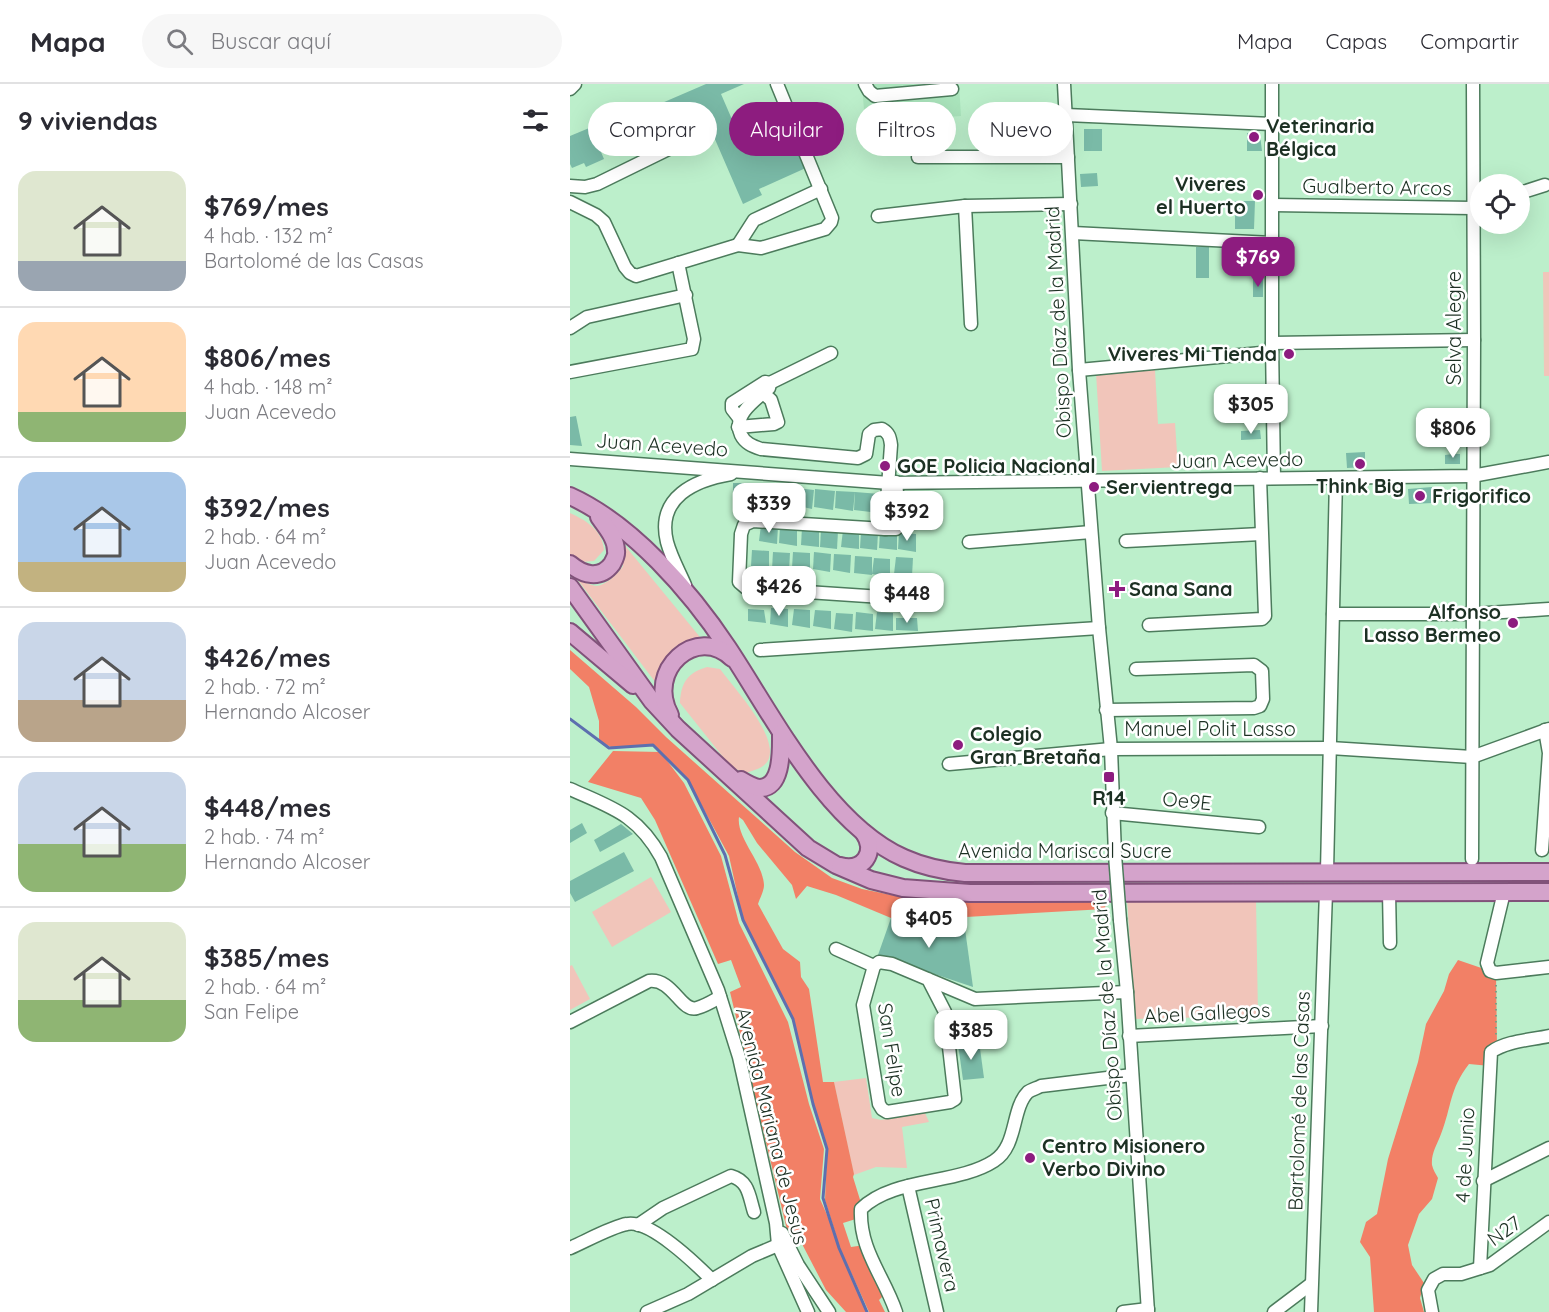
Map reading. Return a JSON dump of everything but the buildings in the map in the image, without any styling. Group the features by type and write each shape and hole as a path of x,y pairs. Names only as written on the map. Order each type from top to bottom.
{"main road":[{"name":"Avenida Mariscal Sucre","path":"570,496 607,516 689,594 741,668 782,733 842,813 864,833 902,858 943,871 965,873 1549,872"},
{"path":"570,564 583,573 593,575 608,568 616,557 613,538 590,505"},
{"name":"Avenida Mariscal Sucre","path":"570,587 652,701 678,729 808,848 836,865 872,880 903,888 970,893 1549,892"},
{"path":"570,632 652,701"},
{"path":"678,729 665,706 662,692 667,672 679,656 692,649 719,648 730,655 741,668"},
{"path":"729,775 758,788 773,782 779,767 782,733"},
{"path":"836,865 853,867 865,860 870,847 869,840 864,833"}],"street":[{"path":"570,89 575,84"},
{"path":"570,202 596,215 604,222 625,267 636,276 738,245 761,248 825,229 832,218 777,84"},
{"path":"866,84 875,96 952,89"},
{"name":"Obispo Díaz de la Madrid","path":"1064,84 1065,102"},
{"path":"1272,84 1274,478"},
{"name":"Selva Alegre","path":"1473,84 1475,174"},
{"path":"1073,115 1272,124"},
{"path":"570,186 585,187 597,184 654,156"},
{"path":"918,157 1068,156"},
{"name":"Obispo Díaz de la Madrid","path":"1068,156 1078,370 1111,749 1114,855 1148,1311"},
{"path":"1530,190 1545,185"},
{"path":"738,245 754,220 821,189"},
{"path":"878,216 965,206 1071,204"},
{"name":"Gualberto Arcos","path":"1273,205 1470,207"},
{"path":"965,206 971,324"},
{"path":"1073,233 1272,243"},
{"name":"Selva Alegre","path":"1472,859 1476,234"},
{"path":"570,372 692,349 694,339 678,264"},
{"path":"570,328 587,317 686,295"},
{"path":"1078,370 1272,348 1474,340"},
{"path":"766,388 831,353"},
{"path":"738,423 774,424 778,422 765,382 732,404 738,423 744,439 761,449 858,458 866,454 869,434 874,430 882,429 890,436 893,482 885,529 753,521 748,523 741,534 739,582 746,588 912,599"},
{"name":"Juan Acevedo","path":"570,459 893,482 1087,482 1473,476 1549,462"},
{"name":"Juan Acevedo","path":"689,594 667,540 666,525 673,503 688,488 701,481 751,471"},
{"path":"1149,625 1264,618 1266,614 1260,478"},
{"path":"1327,872 1336,479"},
{"path":"969,542 1091,532"},
{"path":"1126,541 1261,534"},
{"path":"1333,614 1472,614 1549,609"},
{"path":"759,650 1099,628"},
{"path":"1106,710 1254,708 1262,703 1263,675 1260,668 1254,665 1136,669"},
{"path":"1472,757 1547,729 1549,753 1544,848"},
{"name":"Manuel Polit Lasso","path":"949,764 1111,749 1330,748 1472,757"},
{"name":"Avenida Mariana de Jesús","path":"570,789 621,813 636,823 650,837 661,857 720,997 739,1057 776,1222 778,1245 808,1312"},
{"name":"Oe9E","path":"1112,813 1259,828"},
{"name":"Bartolomé de las Casas","path":"1311,1312 1326,892"},
{"path":"1389,892 1390,943"},
{"path":"1504,892 1487,963 1490,971 1496,973 1549,967"},
{"path":"836,949 874,966 883,961 975,999 1126,992"},
{"name":"San Felipe","path":"874,966 863,1005 879,1104 887,1112 950,1102 955,1099 945,1012 928,980"},
{"path":"570,1022 649,981 660,981 671,988 690,1008 696,1009 720,997"},
{"name":"Abel Gallegos","path":"1129,1036 1322,1026"},
{"path":"1497,1048 1549,1036"},
{"name":"4 de Junio","path":"1480,1268 1491,1052 1497,1048"},
{"path":"896,1312 870,1258 860,1224 861,1209 868,1203 908,1186 957,1175 997,1160 1007,1149 1028,1092 1041,1086 1132,1075"},
{"path":"1483,1181 1549,1148"},
{"path":"638,1225 663,1208 731,1176 739,1178 744,1183 754,1212"},
{"name":"Primavera","path":"908,1186 937,1312"},
{"path":"776,1222 798,1265 829,1312"},
{"name":"N27","path":"1432,1312 1428,1294 1431,1282 1443,1274 1461,1274 1490,1265 1549,1222"},
{"path":"570,1248 626,1224 638,1225 647,1228 678,1250 712,1280"},
{"path":"647,1312 688,1294 752,1256 778,1245"},
{"path":"1274,1312 1311,1284"},
{"path":"1123,1312 1148,1311"}],"path":[{"path":"1496,973 1497,1048"}],"shaded area":[{"path":"862,84 959,84 961,116 956,116 956,102 863,102"},
{"path":"1543,272 1549,272 1549,376 1544,376"},
{"path":"1155,370 1158,424 1175,423 1178,467 1102,471 1096,373"},
{"path":"570,513 588,523 603,543 604,550 594,561 581,562 570,554"},
{"path":"622,542 704,642 685,642 671,650 662,665 656,683 577,579 596,586 611,579 623,566"},
{"path":"570,650 795,852 832,878 862,889 926,902 1106,901 1105,909 966,917 965,929 891,918 836,895 807,886 796,899 792,885 739,817 739,825 745,842 763,876 764,887 758,904 783,949 800,962 801,977 809,989 823,1082 834,1082 853,1177 861,1203 859,1218 843,1223 851,1247 865,1245 872,1275 885,1294 879,1300 885,1312 869,1312 848,1266 866,1312 846,1312 826,1290 801,1242 787,1230 730,992 741,987 731,960 718,964 655,820 641,798 588,782 613,751 660,752 653,745 613,748 599,741 599,721 589,687 570,669","holes":["665,758 688,780 729,856 743,920 793,1019 813,1105 827,1149 825,1200 836,1235 820,1199 824,1149 809,1104 788,1022 739,923 721,856 684,783"]},
{"path":"707,667 720,669 761,724 770,748 769,758 759,768 746,773 731,767 680,703 686,680 694,672"},
{"path":"651,877 671,912 612,947 592,912"},
{"path":"1127,899 1256,899 1258,1016 1135,1019"},
{"path":"1458,960 1496,973 1497,1048 1490,1066 1469,1064 1463,1073 1454,1090 1445,1124 1433,1153 1432,1165 1438,1178 1432,1199 1419,1214 1408,1245 1412,1265 1424,1283 1420,1298 1424,1312 1374,1312 1370,1257 1360,1242 1366,1222 1377,1214 1388,1159 1418,1062 1426,1024"},
{"path":"572,965 590,999 570,1010 570,966"},
{"path":"866,1078 872,1118 881,1120 925,1113 929,1122 902,1127 907,1168 876,1167 854,1175 834,1082"}],"waterway":[{"path":"570,719 609,748 653,745 688,780 725,855 743,920 793,1019 813,1104 827,1149 823,1198 839,1248 867,1312"}],"place":[{"name":"Veterinaria Bélgica","path":"1254,137"},
{"name":"Viveres el Huerto","path":"1258,195"},
{"name":"Viveres Mi Tienda","path":"1289,354"},
{"name":"Think Big","path":"1360,464"},
{"name":"GOE Policia Nacional","path":"885,466"},
{"name":"Servientrega","path":"1094,487"},
{"name":"Frigorifico","path":"1420,496"},
{"name":"Sana Sana","path":"1117,589"},
{"name":"Alfonso Lasso Bermeo","path":"1513,623"},
{"name":"Colegio Gran Bretaña","path":"958,745"},
{"name":"R14","path":"1109,777"},
{"name":"Centro Misionero Verbo Divino","path":"1030,1158"}]}
